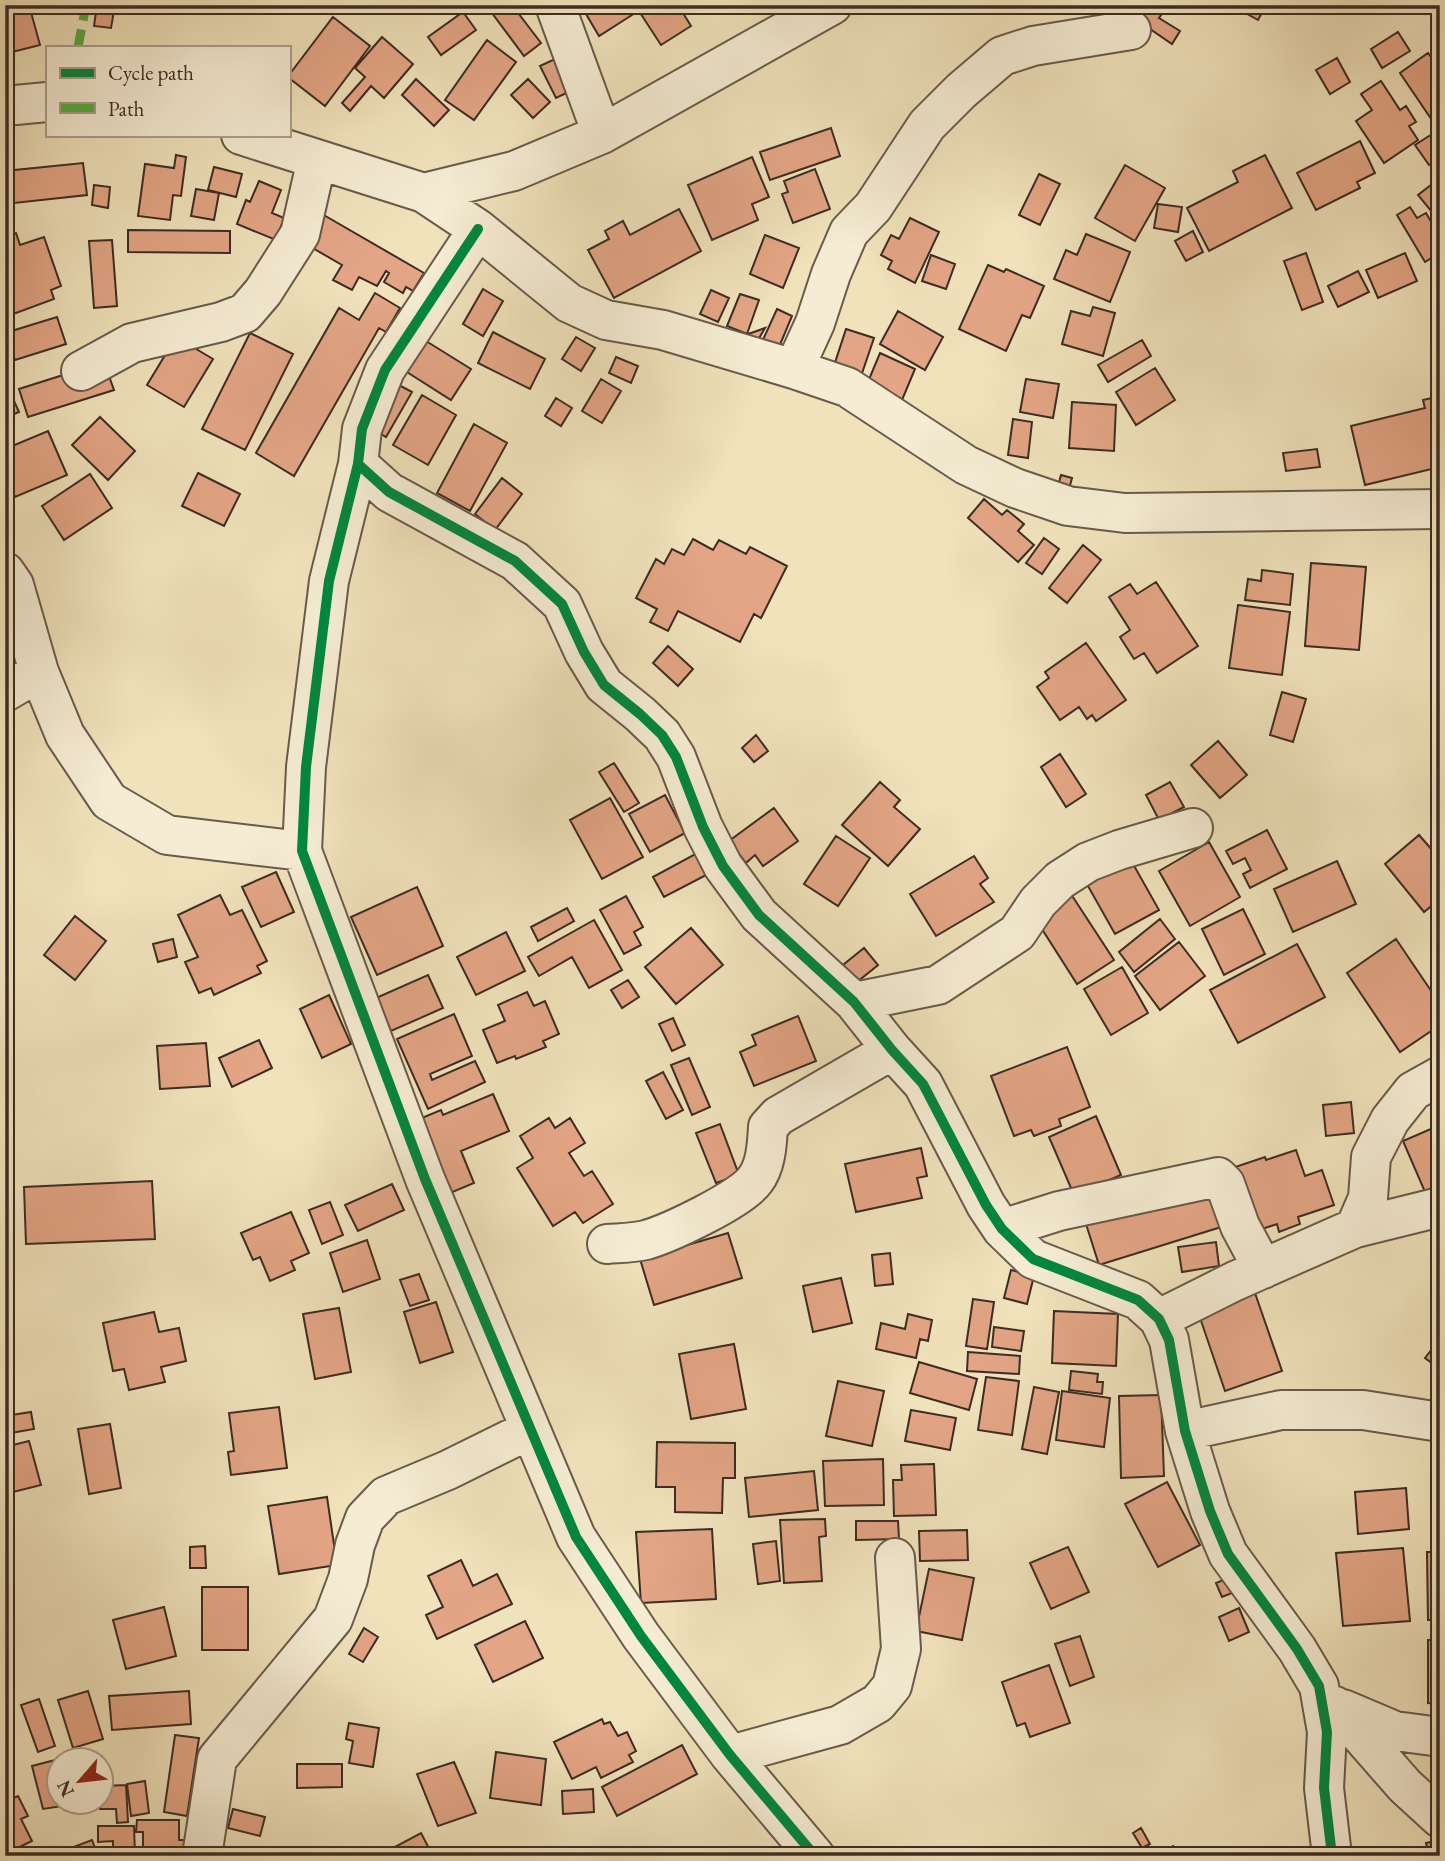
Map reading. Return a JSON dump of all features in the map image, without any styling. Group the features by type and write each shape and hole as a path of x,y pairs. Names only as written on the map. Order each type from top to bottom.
{"street":[{"path":"555,5 602,134"},
{"path":"424,193 514,171 602,134 832,5"},
{"path":"794,369 815,323 831,274 849,232 873,206 927,125 1002,56 1033,46 1130,30"},
{"path":"5,106 46,102"},
{"path":"244,136 424,193 478,229 569,303 606,320 663,330 847,387 966,465 1015,488 1068,506 1125,513 1440,509"},
{"path":"81,370 132,343 221,323 245,313 264,292 300,234 317,159"},
{"path":"478,229 385,370 362,429 358,464 329,581 306,767 302,850 425,1179 576,1537 641,1636 730,1755 816,1856"},
{"path":"358,464 389,492 515,561 562,604 584,652 604,685 648,721 662,735 676,757 703,827 723,866 759,915 853,1002 892,1051 923,1084 986,1205 1002,1229 1033,1259 1138,1300 1159,1320 1169,1340 1185,1431 1210,1511 1228,1554 1297,1649 1328,1703 1405,1786 1440,1818"},
{"path":"5,572 14,585 39,672 65,735 109,801 167,835 302,850"},
{"path":"5,692 39,672"},
{"path":"853,1002 938,985 1017,933 1038,902 1060,880 1087,862 1193,828"},
{"path":"607,1244 644,1240 681,1226 742,1193 755,1181 762,1168 768,1127 778,1116 892,1051"},
{"path":"1355,1228 1368,1198 1371,1157 1390,1120 1413,1091 1440,1076"},
{"path":"1002,1229 1059,1211 1219,1177 1225,1184 1240,1226 1264,1269"},
{"path":"1159,1320 1355,1228 1440,1207"},
{"path":"1185,1431 1281,1410 1363,1410 1440,1422"},
{"path":"202,1856 217,1759 333,1619 348,1579 355,1545 365,1518 386,1496 448,1470 530,1430"},
{"path":"730,1755 840,1725 878,1703 892,1686 901,1649 895,1558"},
{"path":"1328,1703 1395,1731 1440,1737"},
{"path":"1328,1703 1324,1788 1332,1856"}],"building":[{"path":"29,5 40,45 12,52 5,27 5,11"},
{"path":"33,5 68,5 68,14 33,14"},
{"path":"97,5 115,5 111,28 94,26"},
{"path":"486,5 512,5 541,43 524,56"},
{"path":"600,5 626,5 632,15 599,36 586,14"},
{"path":"635,5 678,5 691,26 661,45"},
{"path":"1115,5 1168,5 1159,18 1180,31 1172,44"},
{"path":"1231,5 1266,5 1258,20"},
{"path":"463,12 476,30 441,55 428,37"},
{"path":"333,17 370,46 325,106 290,79 290,74"},
{"path":"1398,32 1410,51 1382,68 1371,49"},
{"path":"382,37 413,64 384,98 371,86 350,111 342,103 365,77 355,68"},
{"path":"487,40 516,62 474,120 445,100"},
{"path":"1428,53 1440,69 1440,123 1436,126 1400,73"},
{"path":"559,57 575,89 556,98 540,66"},
{"path":"1337,58 1350,82 1330,94 1316,70"},
{"path":"416,79 449,110 434,126 402,95"},
{"path":"528,79 550,102 533,118 511,95"},
{"path":"1381,81 1400,110 1406,106 1416,122 1409,126 1418,140 1384,163 1356,121 1372,110 1361,94"},
{"path":"831,128 840,156 770,180 760,152"},
{"path":"1440,129 1440,158 1429,165 1415,145"},
{"path":"1360,141 1375,173 1357,182 1360,188 1316,210 1297,173"},
{"path":"176,155 186,157 181,196 173,195 170,220 138,216 145,164 174,168"},
{"path":"1265,155 1292,208 1209,251 1187,208 1238,182 1233,171"},
{"path":"752,157 769,197 752,204 758,220 712,240 688,185"},
{"path":"83,163 87,195 5,204 5,171"},
{"path":"1125,165 1165,188 1135,241 1095,218"},
{"path":"214,167 242,174 236,197 208,190"},
{"path":"815,169 830,209 793,223 782,194 788,192 784,181"},
{"path":"1039,174 1060,184 1040,225 1019,215"},
{"path":"1440,178 1440,222 1418,195"},
{"path":"259,181 281,190 272,213 284,218 276,240 237,224 246,200 250,202"},
{"path":"94,185 110,187 108,208 92,205"},
{"path":"196,189 219,193 214,220 191,216"},
{"path":"1158,204 1182,207 1178,232 1154,228"},
{"path":"1410,207 1417,218 1426,213 1440,237 1440,253 1425,262 1397,215"},
{"path":"679,209 701,251 614,298 588,250 609,239 605,231 623,221 630,235"},
{"path":"322,214 424,273 413,291 406,287 403,293 384,282 389,273 386,271 377,286 359,277 352,290 333,280 342,265 304,243"},
{"path":"910,218 939,232 915,283 888,269 892,261 881,255 891,235 899,239"},
{"path":"128,230 230,231 230,253 128,252"},
{"path":"1193,231 1203,252 1186,261 1175,241"},
{"path":"16,233 20,245 44,237 61,286 51,290 54,299 5,317 5,237"},
{"path":"1086,234 1130,252 1110,302 1054,279 1066,250 1077,255"},
{"path":"765,235 799,248 783,288 750,274"},
{"path":"112,240 117,306 94,308 89,241"},
{"path":"1306,253 1323,302 1302,310 1284,261"},
{"path":"1405,253 1417,281 1378,298 1366,270"},
{"path":"931,255 955,264 946,289 922,281"},
{"path":"988,265 1004,272 1006,269 1044,286 1030,318 1022,315 1006,351 959,329"},
{"path":"1358,271 1369,292 1338,307 1328,286"},
{"path":"483,289 503,301 483,336 463,324"},
{"path":"711,290 729,298 718,322 700,314"},
{"path":"375,293 400,308 386,332 379,328 294,476 256,453 339,308 359,320"},
{"path":"740,294 759,300 747,334 727,326"},
{"path":"1093,307 1115,313 1103,356 1062,344 1071,311 1090,316"},
{"path":"777,309 792,316 777,352 761,344"},
{"path":"898,311 943,337 925,370 880,344"},
{"path":"57,317 66,344 15,360 5,333"},
{"path":"765,328 755,345 740,337"},
{"path":"846,329 874,338 856,391 829,381"},
{"path":"493,332 545,359 530,389 478,363"},
{"path":"250,333 293,354 245,450 202,429"},
{"path":"418,336 471,369 451,400 399,367"},
{"path":"176,337 213,359 184,407 147,385"},
{"path":"576,337 595,348 581,371 562,359"},
{"path":"1142,340 1151,356 1108,382 1098,365"},
{"path":"880,353 915,369 897,412 862,396"},
{"path":"616,357 638,366 631,383 609,373"},
{"path":"104,362 114,390 28,417 19,389"},
{"path":"1155,368 1175,400 1136,425 1116,392"},
{"path":"601,379 621,391 602,423 582,411"},
{"path":"1026,379 1059,384 1053,418 1020,412"},
{"path":"5,381 19,412 5,418"},
{"path":"395,383 412,392 386,437 370,427"},
{"path":"422,395 456,415 428,465 393,445"},
{"path":"1440,396 1440,467 1365,485 1351,426 1425,408 1423,400"},
{"path":"556,398 572,408 561,426 545,416"},
{"path":"1072,402 1116,405 1114,451 1069,448"},
{"path":"100,417 135,451 108,480 72,445"},
{"path":"1013,419 1032,422 1028,458 1008,455"},
{"path":"474,424 507,443 470,511 437,493"},
{"path":"48,431 67,475 15,497 5,475 5,449"},
{"path":"1317,449 1320,467 1286,471 1283,453"},
{"path":"198,473 240,494 224,526 182,506"},
{"path":"90,474 112,508 64,540 42,506"},
{"path":"1061,475 1072,478 1069,489 1058,486"},
{"path":"502,478 522,494 495,530 475,514"},
{"path":"984,499 1002,515 1007,510 1024,524 1018,531 1034,545 1018,562 968,518"},
{"path":"1044,538 1059,549 1042,574 1026,563"},
{"path":"693,539 713,550 719,540 746,554 750,547 787,566 761,618 754,614 740,642 678,611 668,631 650,622 657,609 636,598 656,559 664,564 672,549 684,555"},
{"path":"1083,545 1101,560 1067,603 1049,588"},
{"path":"1311,563 1366,567 1359,650 1305,646"},
{"path":"1262,570 1293,574 1290,605 1245,600 1248,579 1261,581"},
{"path":"1440,577 1440,615 1436,616 1431,578"},
{"path":"1156,582 1198,646 1157,673 1144,653 1134,659 1120,637 1130,630 1109,597 1130,584 1137,594"},
{"path":"1238,605 1290,612 1282,675 1229,668"},
{"path":"1086,643 1126,700 1096,721 1092,715 1087,719 1079,707 1060,720 1037,687 1049,678 1045,672"},
{"path":"668,646 693,669 678,686 653,663"},
{"path":"1282,692 1306,699 1293,742 1270,735"},
{"path":"756,735 768,751 754,762 742,748"},
{"path":"1218,741 1247,775 1220,798 1191,765"},
{"path":"1060,754 1086,794 1066,807 1041,767"},
{"path":"614,763 639,803 624,812 599,772"},
{"path":"880,782 900,800 894,807 920,829 888,866 842,825"},
{"path":"1170,782 1184,807 1159,820 1146,795"},
{"path":"665,795 685,833 650,852 629,814"},
{"path":"610,798 643,857 602,879 570,820"},
{"path":"774,808 798,841 763,866 755,855 746,863 729,841"},
{"path":"1267,830 1287,869 1250,888 1243,874 1251,870 1245,858 1233,864 1226,851"},
{"path":"1419,835 1440,859 1440,899 1424,912 1385,864"},
{"path":"836,836 870,858 838,906 804,884"},
{"path":"1209,842 1240,897 1190,926 1159,871"},
{"path":"699,852 710,873 664,897 653,877"},
{"path":"1128,855 1159,910 1115,934 1084,879"},
{"path":"974,856 988,878 980,884 994,902 936,936 910,894"},
{"path":"1337,861 1356,904 1293,932 1274,889"},
{"path":"276,872 294,912 261,927 242,887"},
{"path":"417,887 443,946 377,975 351,917"},
{"path":"1069,891 1114,960 1077,984 1033,915"},
{"path":"220,895 230,915 242,910 267,961 257,966 261,973 214,995 211,988 199,993 185,962 198,957 178,915"},
{"path":"626,896 643,927 634,932 641,945 624,954 600,910"},
{"path":"567,908 574,921 538,941 531,927"},
{"path":"1243,909 1265,954 1224,975 1202,929"},
{"path":"75,916 106,941 75,980 44,955"},
{"path":"1160,919 1175,939 1134,972 1119,952"},
{"path":"594,920 622,970 589,988 572,957 539,976 528,957"},
{"path":"691,928 723,965 676,1004 645,967"},
{"path":"506,932 525,971 476,995 457,957"},
{"path":"173,939 177,957 158,962 153,944"},
{"path":"1396,939 1440,1004 1440,1025 1400,1052 1347,973"},
{"path":"1179,942 1205,976 1160,1010 1135,976"},
{"path":"1297,944 1325,997 1238,1043 1210,990"},
{"path":"864,948 878,965 857,982 843,965"},
{"path":"1122,967 1148,1013 1111,1035 1084,989"},
{"path":"428,975 443,1008 391,1031 376,998"},
{"path":"628,980 639,997 622,1008 611,990"},
{"path":"527,992 534,1006 545,1001 559,1034 543,1041 546,1047 497,1063 483,1030 505,1021 498,1005"},
{"path":"329,995 351,1044 322,1058 300,1009"},
{"path":"454,1014 472,1056 430,1074 432,1080 475,1061 485,1082 428,1109 397,1039"},
{"path":"798,1016 816,1061 754,1086 740,1052 756,1045 752,1035"},
{"path":"673,1018 685,1045 672,1051 659,1024"},
{"path":"259,1040 272,1068 232,1087 219,1058"},
{"path":"206,1043 210,1086 160,1089 157,1046"},
{"path":"1067,1047 1090,1107 1059,1119 1061,1126 1034,1136 1031,1130 1014,1136 991,1076"},
{"path":"689,1058 710,1107 692,1115 671,1065"},
{"path":"663,1072 683,1110 666,1119 646,1081"},
{"path":"493,1094 509,1131 461,1151 474,1183 443,1196 412,1122 441,1110 443,1115"},
{"path":"1351,1102 1354,1133 1326,1136 1323,1105"},
{"path":"1096,1116 1121,1175 1074,1195 1049,1137"},
{"path":"549,1118 555,1128 570,1118 585,1143 569,1153 584,1176 592,1171 613,1204 583,1223 575,1212 553,1226 517,1168 533,1158 520,1136"},
{"path":"720,1124 739,1175 716,1183 696,1133"},
{"path":"1440,1125 1440,1186 1425,1192 1403,1141"},
{"path":"921,1148 927,1176 917,1178 922,1198 856,1212 845,1164"},
{"path":"1296,1150 1305,1176 1322,1170 1334,1205 1298,1217 1300,1224 1279,1232 1277,1224 1256,1231 1229,1169"},
{"path":"152,1181 155,1239 26,1244 24,1187"},
{"path":"1221,1182 1234,1223 1099,1265 1086,1224"},
{"path":"392,1184 404,1210 358,1231 345,1205"},
{"path":"330,1202 343,1235 322,1244 309,1210"},
{"path":"291,1212 309,1253 291,1261 295,1270 270,1281 260,1257 253,1260 241,1233"},
{"path":"728,1233 742,1278 654,1305 640,1259"},
{"path":"367,1240 380,1279 343,1292 330,1253"},
{"path":"1216,1242 1219,1266 1182,1272 1178,1247"},
{"path":"890,1253 893,1284 875,1286 872,1255"},
{"path":"1011,1270 1034,1276 1027,1304 1004,1298"},
{"path":"419,1274 429,1300 410,1306 400,1280"},
{"path":"841,1278 852,1323 813,1332 803,1286"},
{"path":"1255,1293 1282,1371 1225,1391 1198,1312"},
{"path":"973,1299 994,1302 987,1349 966,1346"},
{"path":"436,1302 453,1352 420,1363 404,1312"},
{"path":"339,1308 351,1372 315,1379 303,1314"},
{"path":"1054,1311 1118,1314 1116,1366 1052,1363"},
{"path":"154,1312 159,1332 179,1328 186,1361 161,1367 165,1382 129,1390 124,1369 113,1371 103,1323"},
{"path":"908,1314 932,1320 928,1341 920,1339 916,1358 876,1349 881,1323 905,1329"},
{"path":"994,1327 1024,1331 1021,1351 992,1347"},
{"path":"1440,1339 1440,1369 1425,1358"},
{"path":"734,1344 746,1409 691,1419 679,1354"},
{"path":"968,1352 1020,1356 1019,1374 967,1371"},
{"path":"919,1362 977,1379 969,1410 910,1393"},
{"path":"1071,1371 1098,1374 1097,1382 1103,1382 1102,1394 1069,1390"},
{"path":"986,1377 1019,1381 1012,1435 978,1430"},
{"path":"838,1381 884,1391 872,1446 826,1436"},
{"path":"1034,1387 1059,1392 1047,1454 1022,1449"},
{"path":"1062,1391 1110,1398 1104,1447 1056,1440"},
{"path":"1161,1395 1164,1476 1121,1478 1119,1396"},
{"path":"279,1407 287,1468 231,1475 228,1452 234,1451 229,1413"},
{"path":"911,1410 956,1418 950,1450 905,1441"},
{"path":"31,1412 34,1429 5,1434 5,1416"},
{"path":"110,1424 121,1488 89,1494 78,1429"},
{"path":"29,1441 41,1485 5,1494 5,1447"},
{"path":"657,1442 735,1443 735,1478 723,1478 722,1513 675,1512 675,1487 656,1487"},
{"path":"883,1459 884,1505 825,1506 823,1461"},
{"path":"934,1464 936,1515 894,1516 893,1480 902,1480 901,1465"},
{"path":"814,1471 818,1510 749,1517 745,1478"},
{"path":"1167,1482 1200,1545 1158,1567 1125,1504"},
{"path":"1406,1488 1409,1529 1358,1534 1355,1492"},
{"path":"327,1497 337,1565 279,1574 268,1506"},
{"path":"825,1519 826,1536 819,1537 822,1581 784,1583 780,1520"},
{"path":"856,1521 898,1521 899,1539 856,1540"},
{"path":"712,1529 716,1599 641,1603 636,1532"},
{"path":"967,1530 968,1560 920,1561 919,1531"},
{"path":"776,1541 780,1581 758,1584 753,1544"},
{"path":"205,1546 206,1568 190,1568 190,1547"},
{"path":"1068,1547 1089,1592 1051,1609 1030,1563"},
{"path":"1403,1548 1410,1621 1343,1626 1336,1553"},
{"path":"1427,1552 1440,1552 1440,1620 1428,1620"},
{"path":"461,1560 473,1586 497,1574 512,1604 437,1639 426,1615 443,1607 428,1576"},
{"path":"929,1569 974,1578 962,1640 916,1631"},
{"path":"1226,1579 1232,1593 1222,1597 1216,1583"},
{"path":"202,1587 248,1587 248,1650 202,1650"},
{"path":"164,1607 176,1656 126,1669 113,1620"},
{"path":"1239,1608 1249,1632 1229,1641 1219,1617"},
{"path":"525,1621 543,1658 493,1682 475,1645"},
{"path":"364,1628 378,1637 363,1662 349,1654"},
{"path":"1080,1636 1094,1677 1070,1686 1055,1644"},
{"path":"1428,1640 1440,1640 1440,1704 1428,1703"},
{"path":"1049,1665 1070,1723 1030,1737 1025,1723 1017,1726 1002,1682"},
{"path":"88,1691 103,1739 72,1745 58,1700"},
{"path":"189,1691 191,1724 112,1730 109,1696"},
{"path":"39,1699 55,1745 46,1745 46,1749 38,1752 21,1705"},
{"path":"602,1719 604,1724 610,1722 618,1736 627,1732 636,1751 629,1755 633,1762 601,1778 596,1767 572,1779 554,1742"},
{"path":"349,1723 379,1728 373,1767 349,1763 353,1741 346,1739"},
{"path":"175,1735 199,1738 187,1816 164,1812"},
{"path":"682,1745 697,1774 617,1816 602,1787"},
{"path":"496,1752 546,1759 541,1805 490,1798"},
{"path":"46,1762 46,1809 43,1809 32,1766"},
{"path":"454,1762 476,1813 438,1826 417,1774"},
{"path":"297,1764 342,1764 342,1787 297,1788"},
{"path":"145,1781 149,1813 131,1816 127,1784"},
{"path":"116,1785 126,1785 128,1822 117,1823"},
{"path":"593,1789 594,1812 563,1814 562,1791"},
{"path":"18,1796 28,1816 21,1819 32,1841 5,1854 5,1802"},
{"path":"233,1809 265,1817 260,1836 228,1828"},
{"path":"137,1820 179,1820 179,1840 188,1840 188,1856 143,1856 143,1832 136,1832"},
{"path":"98,1826 134,1826 135,1856 113,1856 113,1841 98,1842"},
{"path":"1141,1828 1150,1844 1142,1848 1133,1833"},
{"path":"421,1833 433,1856 378,1856"},
{"path":"92,1840 98,1856 55,1854"},
{"path":"1440,1840 1440,1856 1429,1856 1426,1843"},
{"path":"1173,1846 1178,1856 1154,1856"}],"marked path":[{"path":"78,46 86,5"}],"cycle path":[{"path":"478,229 385,370 362,429 358,464 389,492 515,561 562,604 584,652 604,685 662,735 676,757 703,827 723,866 759,915 854,1002 923,1084 986,1205 1002,1229 1033,1259 1138,1300 1159,1319 1169,1340 1185,1431 1210,1511 1228,1554 1297,1649 1319,1686 1327,1732 1324,1788 1332,1856"},
{"path":"358,464 329,581 306,767 302,851 425,1179 576,1537 641,1636 730,1755 815,1856"}]}
